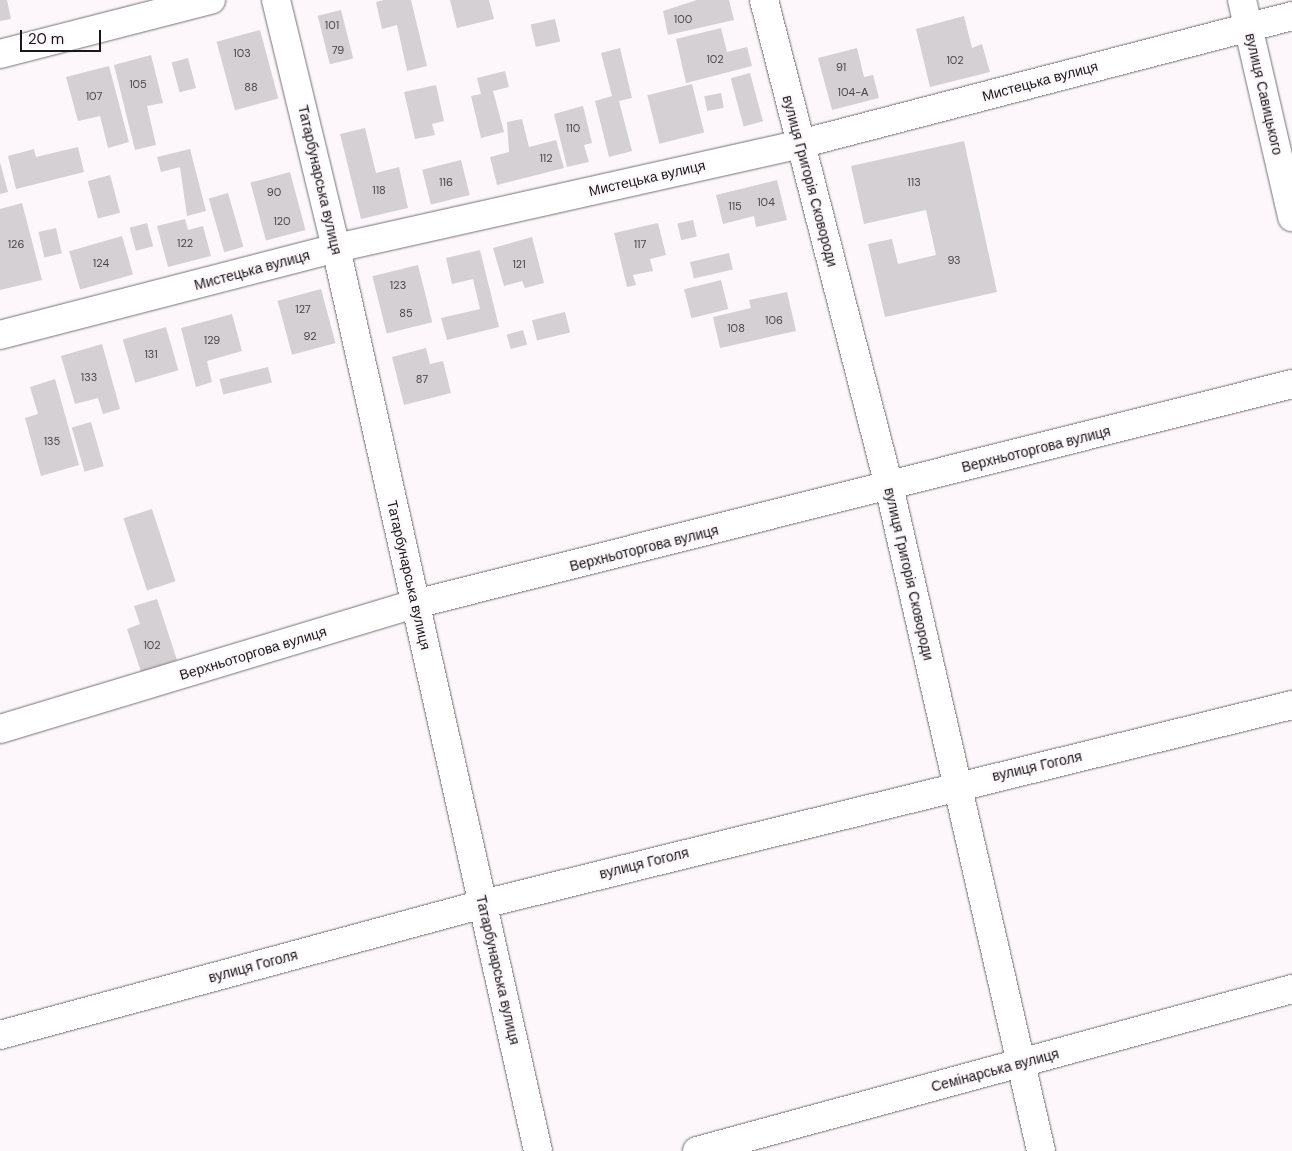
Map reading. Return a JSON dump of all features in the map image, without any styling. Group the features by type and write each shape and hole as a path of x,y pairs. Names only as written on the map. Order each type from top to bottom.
{"street":[{"path":"0,54 210,0"},
{"name":"Татарбунарська вулиця","path":"276,0 336,248 538,1151"},
{"name":"вулиця Григорія Сковороди","path":"764,0 889,486 956,785 1042,1151"},
{"name":"вулиця Савицького","path":"1242,0 1292,217"},
{"name":"Мистецька вулиця","path":"0,335 336,248 800,144 1292,16"},
{"name":"Верхньоторгова вулиця","path":"0,729 415,604 1292,384"},
{"name":"вулиця Гоголя","path":"0,1035 482,904 956,785 1292,705"},
{"name":"Семінарська вулиця","path":"697,1151 1292,989"}],"building":[{"path":"0,0 7,0 11,19 0,21"},
{"path":"384,0 411,0 427,66 407,71 397,25 382,29 376,2"},
{"path":"450,0 489,0 494,19 457,28"},
{"path":"697,0 729,0 734,20 668,35 663,11"},
{"path":"341,10 353,59 330,64 318,16"},
{"path":"964,16 972,48 982,44 990,72 930,87 916,29"},
{"path":"555,19 560,41 536,47 531,25"},
{"path":"721,28 727,52 747,47 752,66 686,83 676,39"},
{"path":"260,30 278,99 235,110 217,42"},
{"path":"620,48 632,98 619,101 632,151 609,157 595,101 612,96 601,53"},
{"path":"857,48 864,77 873,75 879,98 832,110 818,58"},
{"path":"151,55 163,103 147,106 156,145 135,150 114,65"},
{"path":"188,58 196,88 180,92 172,62"},
{"path":"109,66 129,142 108,148 100,116 78,121 66,77"},
{"path":"505,71 509,87 493,91 504,132 481,138 471,96 481,94 477,78"},
{"path":"750,73 763,121 744,126 731,78"},
{"path":"692,84 704,133 659,144 647,95"},
{"path":"436,85 444,121 432,124 435,135 415,139 404,92"},
{"path":"721,93 724,108 707,111 704,96"},
{"path":"583,106 592,143 584,145 589,162 567,167 554,114"},
{"path":"522,119 529,147 556,140 564,168 497,185 490,157 509,152 507,122"},
{"path":"365,128 376,173 399,167 408,208 361,219 340,134"},
{"path":"964,141 997,292 885,317 868,244 892,239 898,264 936,255 926,210 864,224 851,166"},
{"path":"78,147 84,172 16,189 8,156 34,149 36,157"},
{"path":"190,149 206,211 187,216 180,167 161,172 157,157"},
{"path":"461,160 470,195 431,205 422,170"},
{"path":"0,162 8,192 0,194"},
{"path":"290,172 306,230 266,241 250,183"},
{"path":"110,175 120,213 98,219 88,181"},
{"path":"777,180 787,220 756,227 754,216 723,224 716,195"},
{"path":"228,193 243,247 224,252 209,199"},
{"path":"22,203 42,280 0,290 0,209"},
{"path":"185,219 188,230 203,226 211,256 168,267 157,226"},
{"path":"693,220 697,237 681,240 677,224"},
{"path":"147,223 153,246 136,251 130,228"},
{"path":"658,223 666,255 650,259 653,271 633,275 636,285 627,287 614,233"},
{"path":"56,228 62,253 44,257 38,232"},
{"path":"122,236 133,274 80,290 69,251"},
{"path":"532,237 544,283 525,288 522,281 504,286 493,248"},
{"path":"480,250 499,327 447,340 441,318 480,309 473,279 452,284 446,258"},
{"path":"729,253 733,270 694,279 690,262"},
{"path":"418,265 432,322 387,334 372,276"},
{"path":"721,280 728,309 691,318 684,289"},
{"path":"321,289 335,343 292,355 278,301"},
{"path":"787,292 796,331 720,348 713,317 751,308 749,300"},
{"path":"565,312 570,332 537,341 532,320"},
{"path":"232,314 242,351 207,361 212,382 196,387 181,328"},
{"path":"166,327 178,370 135,383 123,339"},
{"path":"523,330 527,344 511,349 507,335"},
{"path":"102,344 120,409 103,414 98,398 75,404 61,356"},
{"path":"426,348 430,364 443,361 451,393 404,405 392,357"},
{"path":"268,367 272,383 223,395 219,379"},
{"path":"55,379 79,465 41,476 25,418 38,414 30,387"},
{"path":"91,422 104,466 84,472 72,428"},
{"path":"152,509 175,581 147,591 123,518"},
{"path":"157,599 177,660 141,672 127,629 140,624 134,606"}]}
